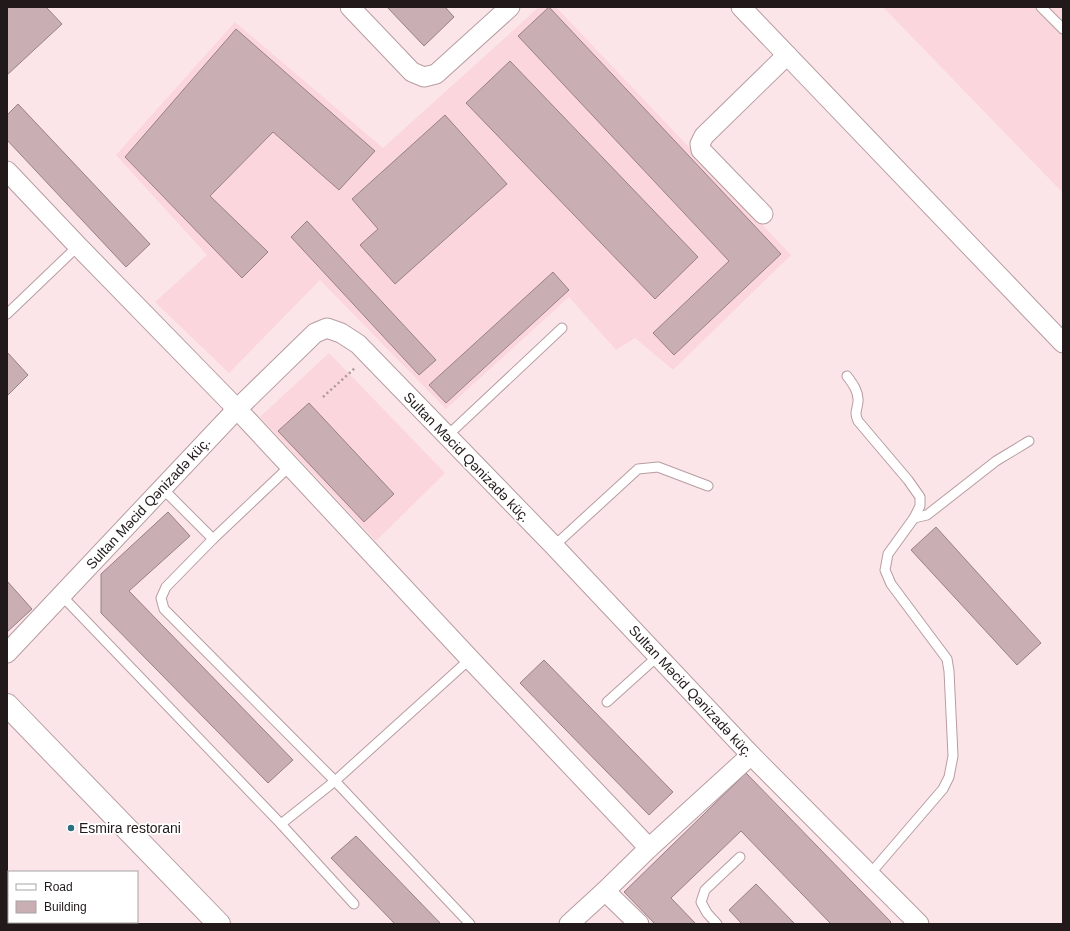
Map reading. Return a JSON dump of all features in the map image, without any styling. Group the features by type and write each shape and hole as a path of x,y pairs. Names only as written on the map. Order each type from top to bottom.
{"main road":[{"path":"7,705 219,924"}],"street":[{"path":"350,7 412,72 424,76 436,74 510,7"},
{"path":"741,7 1063,343"},
{"path":"763,214 702,150 700,144 704,136 787,55"},
{"path":"7,171 78,246 237,408 648,848"},
{"name":"Sultan Məcid Qənizadə küç.","path":"7,653 237,408 315,333 327,328 341,333 358,344 554,546 751,755 919,924"},
{"path":"569,924 648,848 751,755"},
{"path":"605,891 639,924"}],"lane":[{"path":"1041,7 1063,29"},
{"path":"7,314 78,246"},
{"path":"446,436 562,328"},
{"path":"847,376 858,394 858,403 855,414 858,421 908,480 920,497 920,506 914,518 888,554 886,570 890,584 947,659 950,671 953,756 950,777 942,789 870,874"},
{"path":"914,518 927,515 996,461 1029,442"},
{"path":"290,466 213,539 166,587 161,598 164,610 335,782 470,924"},
{"path":"554,546 638,469 658,467 708,486"},
{"path":"162,488 213,539"},
{"path":"62,596 281,824 354,904"},
{"path":"607,702 658,656"},
{"path":"281,824 335,782 470,659"},
{"path":"717,924 707,913 701,902 705,890 740,857"}],"path":[{"path":"324,397 369,356"}],"shaded area":[{"path":"539,7 556,7 791,255 673,370 635,338 616,350 569,297 446,409 320,280 229,373 155,302 207,255 116,155 235,22 383,148"},
{"path":"883,7 1063,7 1063,193"},
{"path":"329,353 445,473 376,541 260,417"}],"building":[{"path":"7,7 46,7 62,24 7,75"},
{"path":"387,7 445,7 454,17 424,46"},
{"path":"549,7 781,254 674,355 653,333 729,261 518,36"},
{"path":"236,29 375,151 339,190 273,132 210,196 268,252 242,278 125,157"},
{"path":"510,61 698,257 655,299 466,103"},
{"path":"18,104 150,244 126,267 7,140 7,115"},
{"path":"445,115 507,184 395,284 360,245 378,229 352,199"},
{"path":"307,221 436,360 419,375 291,237"},
{"path":"553,272 569,290 446,403 429,385"},
{"path":"7,352 28,375 7,396"},
{"path":"309,403 394,494 364,522 278,431"},
{"path":"168,512 190,536 129,591 293,760 268,783 101,613 101,574"},
{"path":"936,527 1041,643 1017,665 911,550"},
{"path":"7,581 32,609 7,632"},
{"path":"544,660 673,792 649,815 520,683"},
{"path":"746,773 891,922 889,924 831,924 741,831 671,898 696,924 655,924 624,892"},
{"path":"356,836 441,924 395,924 331,858"},
{"path":"756,884 795,924 742,924 729,910"}],"place":[{"name":"Esmira restorani","path":"71,828"}]}
